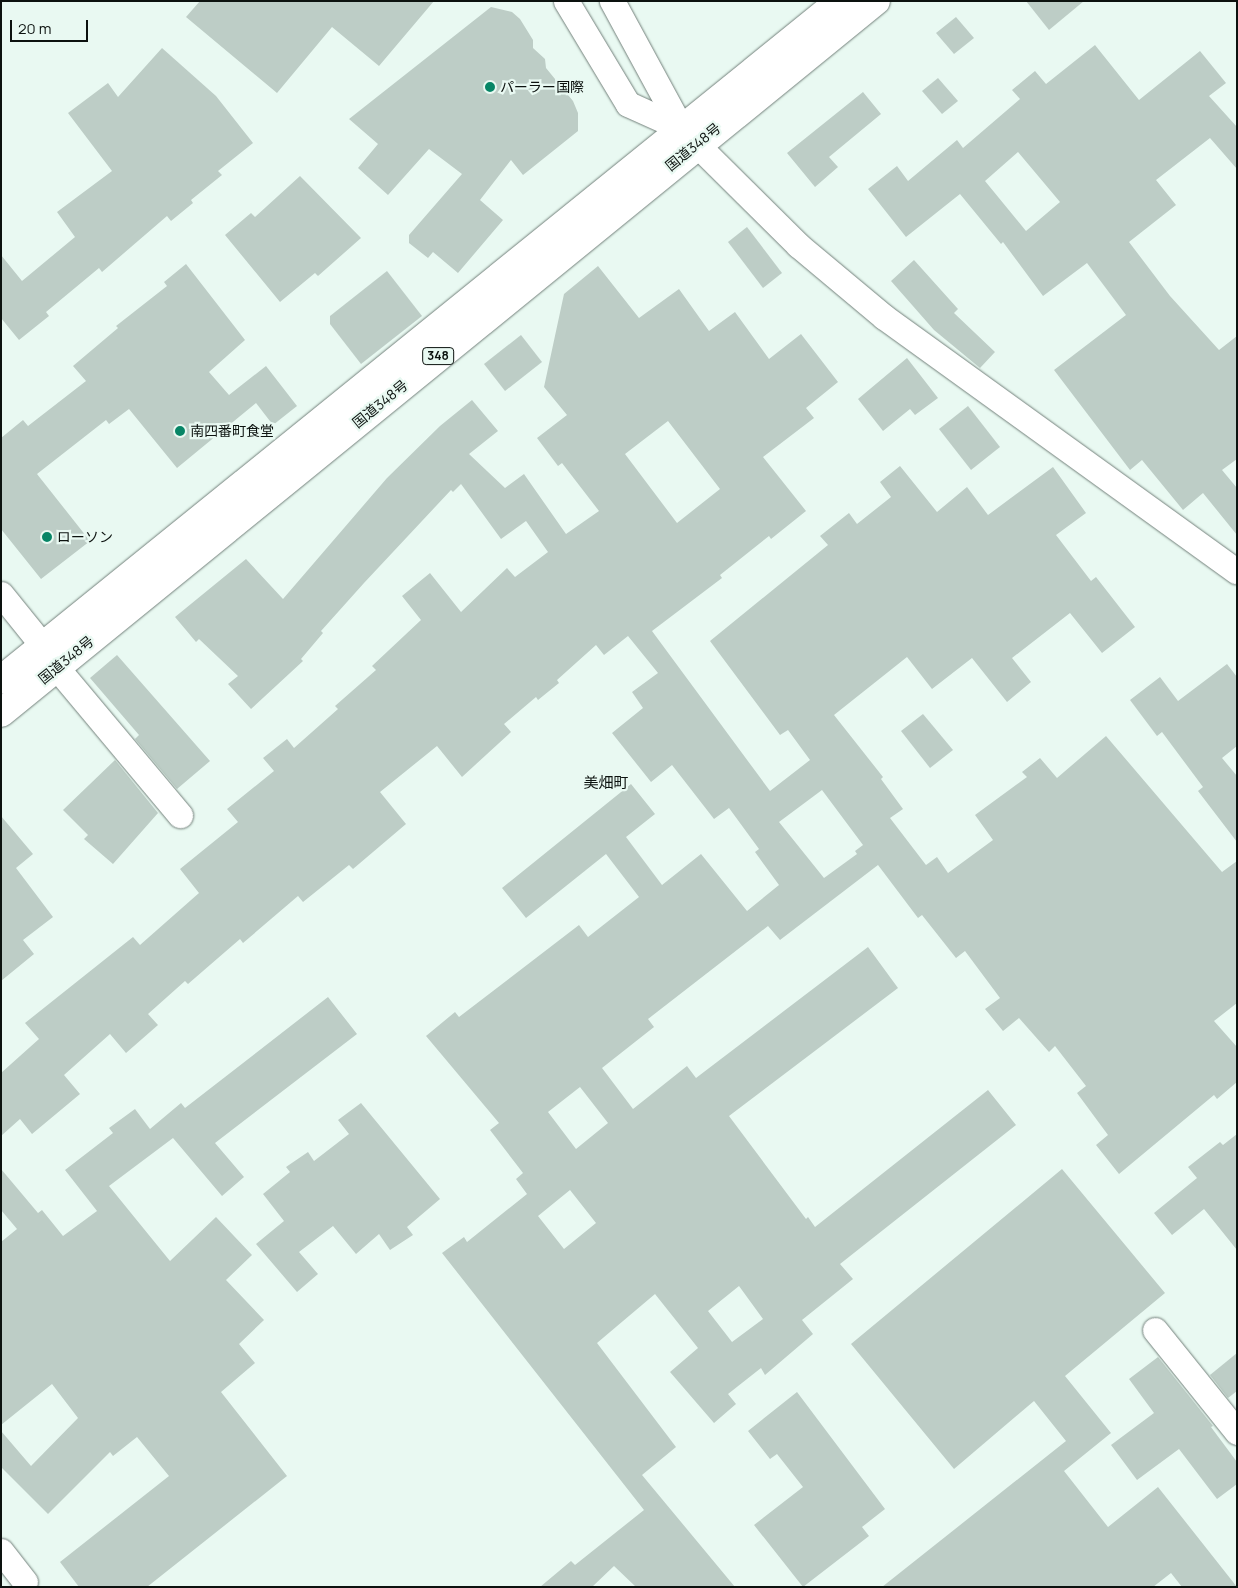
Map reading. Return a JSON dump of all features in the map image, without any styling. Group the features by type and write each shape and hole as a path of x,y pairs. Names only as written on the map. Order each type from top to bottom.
{"highway":[{"name":"国道348号","path":"1,712 50,657 688,137 840,1"},
{"name":"国道348号","path":"688,137 876,1"},
{"name":"国道348号","path":"1,680 50,657"}],"street":[{"path":"566,1 628,104 688,137 798,245 884,318 1237,572"},
{"path":"612,1 688,137"},
{"path":"1,594 50,657 180,815"},
{"path":"1155,1330 1237,1432"},
{"path":"1,1551 27,1584"},
{"path":"1,1574 27,1584"}],"building":[{"path":"200,1 434,1 379,66 332,27 277,93 186,17"},
{"path":"1026,1 1084,1 1049,30"},
{"path":"491,7 512,12 520,19 533,40 533,48 545,59 546,68 573,101 578,113 578,131 523,175 511,160 480,200 503,220 458,273 433,252 428,258 409,243 409,235 462,174 429,149 388,195 358,168 378,144 349,119"},
{"path":"956,17 974,38 954,54 936,33"},
{"path":"1095,45 1139,100 1200,51 1226,83 1209,96 1237,127 1237,169 1210,138 1156,180 1176,205 1129,242 1170,296 1219,350 1237,336 1237,459 1222,470 1237,488 1237,535 1203,493 1183,510 1142,460 1130,470 1054,370 1126,315 1087,263 1043,296 1003,242 1001,244 960,194 906,237 868,189 897,166 908,181 957,140 963,148 1020,99 1012,90 1035,71 1046,84","holes":["1018,152 1060,202 1026,231 985,181"]},
{"path":"162,48 216,96 253,143 218,171 222,175 191,200 193,203 171,221 167,216 102,272 99,268 46,312 49,316 19,340 1,318 1,255 22,281 75,237 57,212 112,171 68,113 108,83 118,97"},
{"path":"938,78 958,101 942,114 922,91"},
{"path":"863,92 881,114 829,157 838,167 815,187 787,153"},
{"path":"300,176 361,238 318,276 315,273 280,302 225,235 251,213 255,217"},
{"path":"747,227 782,273 763,288 728,242"},
{"path":"914,260 958,309 954,313 995,352 980,368 934,330 891,281"},
{"path":"186,264 245,340 209,372 229,395 266,366 297,406 273,425 256,403 177,468 129,409 109,424 106,420 37,474 90,541 41,579 1,529 1,438 23,420 28,426 86,381 73,366 118,328 116,326 167,286 164,282"},
{"path":"598,266 639,318 679,289 709,331 735,312 769,359 801,334 838,382 806,408 814,418 763,457 806,511 771,539 769,536 720,575 722,578 652,631 770,791 810,760 788,730 780,735 710,641 828,545 820,536 849,513 857,524 891,497 880,482 900,466 937,512 967,487 988,515 1053,467 1086,513 1056,535 1091,581 1096,577 1135,627 1102,653 1070,613 1012,658 1031,682 1007,702 972,658 932,689 907,657 834,715 883,777 881,779 903,809 890,818 926,865 937,857 948,873 993,840 975,815 1027,777 1022,772 1040,758 1057,778 1106,736 1222,872 1237,861 1237,1003 1214,1021 1237,1047 1237,1082 1217,1099 1214,1095 1119,1174 1096,1145 1108,1135 1077,1093 1086,1086 1055,1046 1049,1052 1019,1018 1003,1031 985,1009 1000,998 965,951 956,958 922,915 918,918 878,865 780,940 768,926 648,1019 654,1027 602,1068 633,1109 687,1066 696,1078 868,947 898,988 729,1116 806,1219 808,1217 815,1227 988,1090 1016,1125 840,1264 853,1279 802,1320 813,1334 765,1375 761,1368 728,1394 736,1404 714,1423 670,1372 698,1348 655,1294 597,1343 676,1447 642,1475 735,1587 636,1587 614,1566 592,1587 540,1587 571,1561 575,1565 644,1510 442,1253 464,1237 467,1242 527,1194 516,1179 523,1173 490,1130 499,1123 426,1036 455,1012 459,1017 579,925 588,937 639,897 606,854 526,918 502,888 631,784 655,814 626,837 662,885 701,854 747,911 779,885 755,852 759,849 729,808 714,819 672,765 651,782 612,733 643,708 632,692 658,673 628,636 604,655 596,645 557,680 559,683 538,700 536,697 504,724 511,732 462,777 437,746 380,792 406,824 353,869 349,865 303,902 298,896 243,943 240,939 188,984 185,981 148,1014 158,1025 126,1053 110,1034 64,1075 80,1094 32,1134 20,1119 1,1136 1,1073 39,1039 25,1023 133,937 140,945 199,893 180,869 238,822 227,809 274,771 263,758 287,739 294,748 338,709 335,706 376,670 372,666 421,620 402,596 430,573 461,612 507,568 515,577 548,552 526,521 501,539 461,484 453,492 451,490 321,631 323,633 301,659 303,661 251,709 228,684 238,676 199,639 196,642 175,617 246,559 283,599 387,478 440,426 472,400 498,431 469,454 505,488 524,474 566,534 599,511 562,463 558,466 537,438 567,415 544,387 564,294","holes":["668,421 720,489 677,523 625,454","822,790 863,845 855,851 857,854 824,878 779,822","580,1087 608,1123 576,1149 548,1112","570,1190 596,1223 564,1249 538,1216","739,1286 763,1319 732,1342 708,1311"]},
{"path":"387,271 422,316 361,364 330,324 330,316"},
{"path":"521,335 542,362 505,391 484,364"},
{"path":"907,358 938,398 915,415 910,409 883,431 858,399"},
{"path":"968,406 1000,447 971,470 939,429"},
{"path":"117,655 210,761 177,789 135,739 139,735 90,678"},
{"path":"1227,664 1237,677 1237,746 1222,758 1237,776 1237,842 1198,791 1203,787 1162,732 1157,736 1130,700 1160,677 1178,701"},
{"path":"923,714 953,750 930,768 901,731"},
{"path":"115,760 158,813 113,864 84,839 88,835 63,810"},
{"path":"1,816 33,854 16,868 53,917 23,940 34,954 1,981"},
{"path":"328,997 357,1034 215,1143 244,1177 222,1196 173,1138 109,1186 170,1261 216,1217 252,1255 226,1280 264,1320 239,1344 255,1363 221,1392 287,1476 147,1587 79,1587 60,1562 169,1476 137,1437 113,1456 110,1452 48,1514 1,1467 1,1431 31,1466 78,1418 52,1384 1,1425 1,1242 17,1229 1,1210 1,1169 38,1213 42,1210 63,1236 97,1211 65,1170 113,1133 109,1128 135,1109 150,1129 181,1103 185,1108"},
{"path":"361,1103 440,1199 407,1227 413,1235 390,1250 379,1234 356,1254 333,1226 299,1252 318,1274 297,1292 256,1244 284,1221 263,1194 290,1172 286,1167 308,1152 314,1161 349,1134 338,1120"},
{"path":"1237,1134 1237,1250 1204,1209 1172,1235 1154,1213 1197,1178 1188,1167 1220,1142 1223,1145"},
{"path":"1062,1169 1165,1293 1065,1376 1111,1433 1064,1471 1108,1527 1158,1487 1237,1587 1182,1587 1171,1573 1153,1587 882,1587 1066,1441 1034,1401 954,1469 851,1344"},
{"path":"1237,1353 1237,1391 1228,1398 1210,1375"},
{"path":"1158,1357 1213,1426 1211,1427 1237,1462 1237,1484 1217,1499 1179,1449 1137,1480 1111,1445 1154,1413 1129,1379"},
{"path":"797,1392 885,1509 862,1527 869,1536 803,1587 754,1525 803,1487 777,1454 770,1459 748,1431"}],"place":[{"name":"パーラー国際","path":"490,87"},
{"name":"南四番町食堂","path":"180,431"},
{"name":"ローソン","path":"47,537"}],"district":[{"name":"美畑町","path":"606,783"}]}
